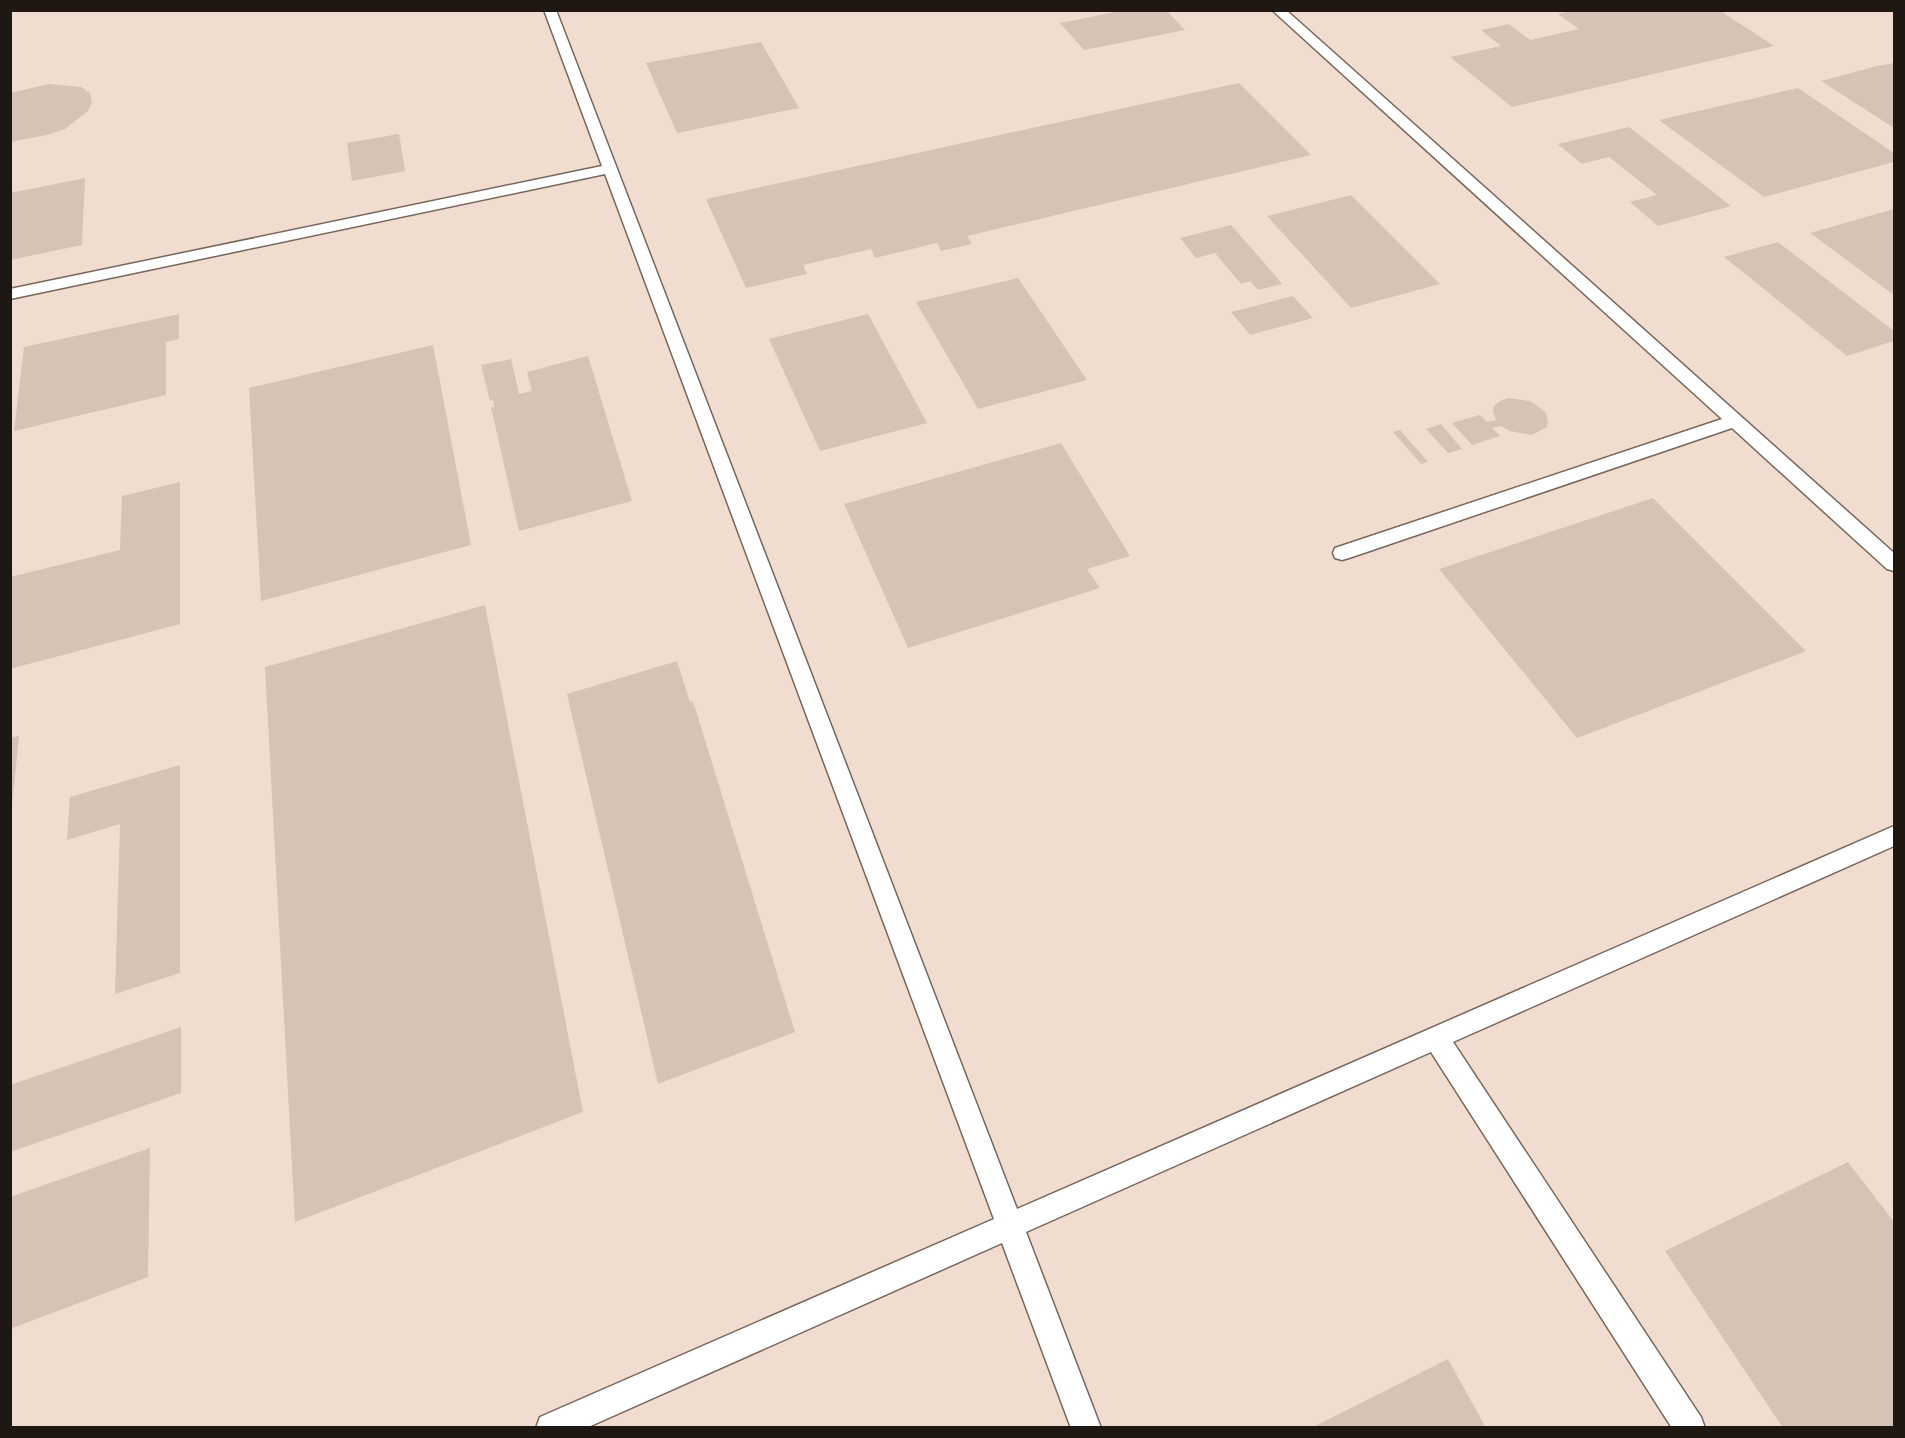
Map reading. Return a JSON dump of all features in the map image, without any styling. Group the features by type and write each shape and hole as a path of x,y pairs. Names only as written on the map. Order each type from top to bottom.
{"lane":[{"path":"550,10 1086,1428"},
{"path":"1278,10 1894,564"},
{"path":"10,294 609,169"},
{"path":"1342,553 1735,421"},
{"path":"551,1428 1894,836"},
{"path":"1436,1038 1690,1428"}],"building":[{"path":"1125,10 1166,10 1185,30 1084,50 1060,23"},
{"path":"1572,10 1719,10 1774,46 1512,107 1450,57 1501,46 1481,30 1509,24 1530,40 1579,29 1558,14"},
{"path":"761,42 799,108 677,133 646,63"},
{"path":"1894,63 1894,128 1821,81 1877,66"},
{"path":"1239,83 1311,155 967,236 972,244 941,251 937,243 875,258 871,249 803,265 807,274 746,288 706,199"},
{"path":"49,84 81,87 90,93 92,102 88,111 65,129 10,142 10,93"},
{"path":"1798,88 1894,153 1894,162 1764,197 1659,120"},
{"path":"1629,127 1731,206 1658,226 1630,202 1657,195 1609,157 1582,164 1558,144"},
{"path":"399,134 405,171 352,181 347,143"},
{"path":"85,178 82,245 10,260 10,193"},
{"path":"1351,195 1440,284 1351,308 1267,216"},
{"path":"1894,209 1894,295 1810,233"},
{"path":"1231,225 1282,284 1258,290 1250,281 1241,284 1215,253 1196,258 1180,238"},
{"path":"1778,242 1894,331 1894,341 1847,356 1724,257"},
{"path":"1018,278 1087,380 978,409 916,302"},
{"path":"1293,296 1313,318 1250,335 1231,312"},
{"path":"179,314 179,339 166,342 166,395 14,431 24,347"},
{"path":"868,314 927,423 820,451 769,339"},
{"path":"433,345 471,545 261,601 249,388"},
{"path":"588,356 632,501 519,531 491,407 494,407 493,400 490,401 481,365 511,359 519,394 532,391 527,372"},
{"path":"1508,398 1530,401 1539,407 1546,413 1547,427 1532,435 1510,431 1501,426 1492,428 1500,436 1472,445 1452,423 1480,415 1487,422 1496,420 1493,412 1494,406"},
{"path":"1441,424 1462,449 1448,453 1426,429"},
{"path":"1400,430 1428,462 1421,464 1393,432"},
{"path":"1061,443 1130,556 1087,569 1100,588 908,648 844,504"},
{"path":"180,482 180,624 10,669 10,577 120,550 122,496"},
{"path":"1653,498 1806,651 1577,738 1439,569"},
{"path":"485,605 583,1112 295,1222 265,667"},
{"path":"677,661 690,702 693,701 795,1032 658,1084 567,694"},
{"path":"19,736 12,806 10,806 10,738"},
{"path":"180,765 180,973 115,994 120,824 67,840 70,797"},
{"path":"181,1027 181,1093 10,1152 10,1085"},
{"path":"150,1148 148,1277 10,1329 10,1197"},
{"path":"1848,1162 1894,1222 1894,1428 1783,1428 1665,1251"},
{"path":"1448,1359 1486,1428 1311,1428"}]}
